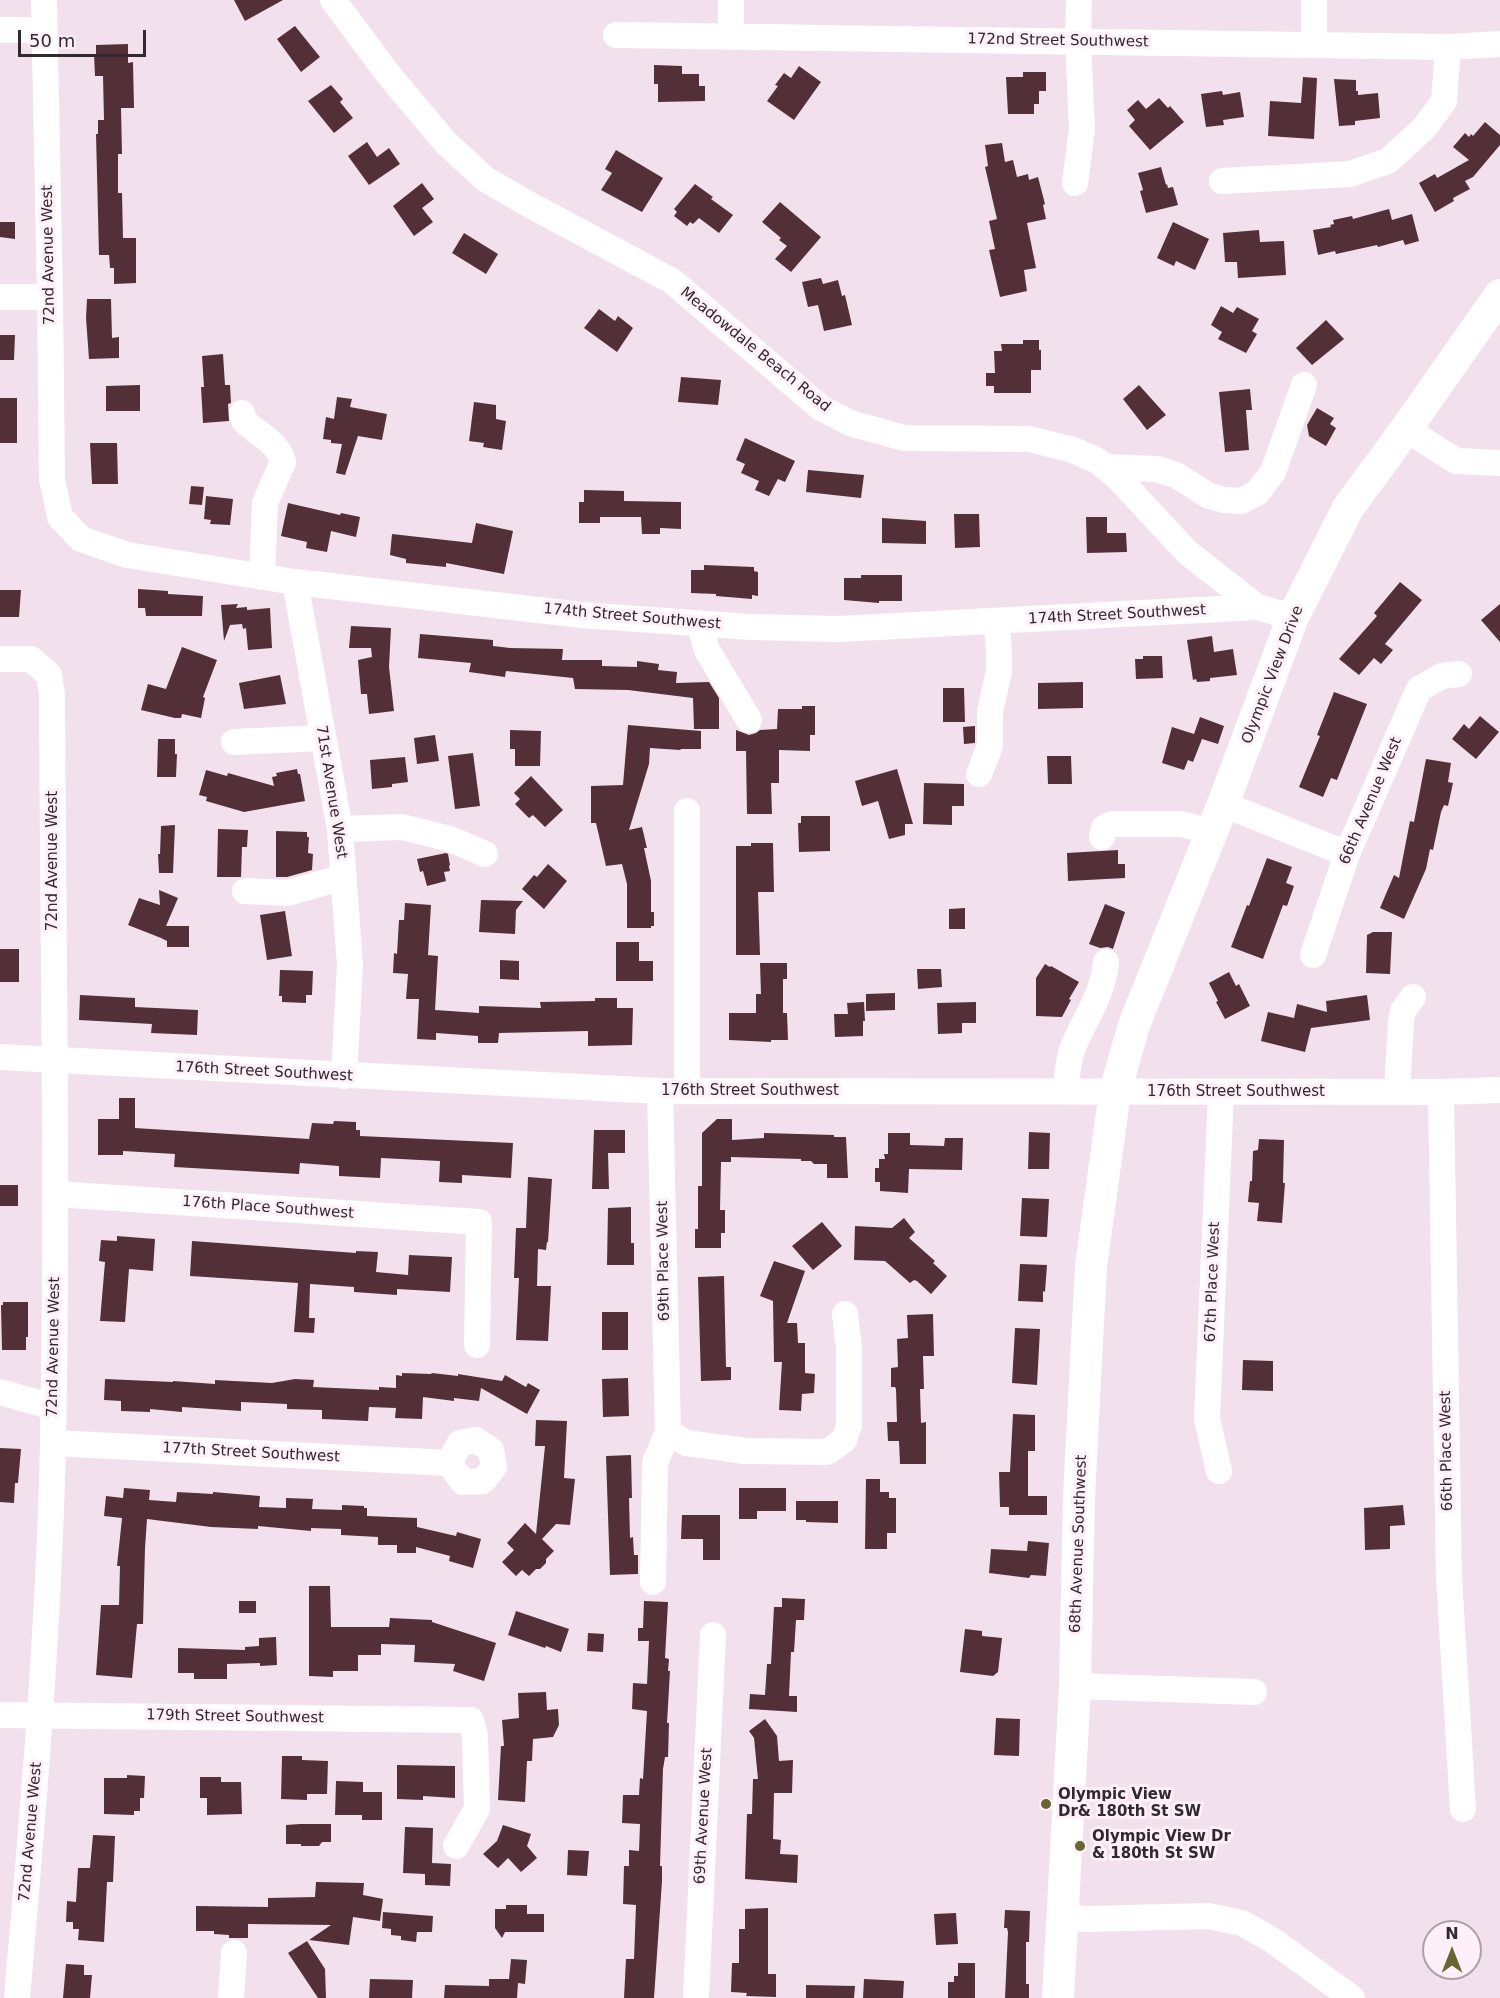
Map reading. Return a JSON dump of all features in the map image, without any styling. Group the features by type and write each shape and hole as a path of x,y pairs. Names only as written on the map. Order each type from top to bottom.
{"main road":[{"name":"Olympic View Drive","path":"1115,1092 1134,1025 1217,818 1293,617 1348,508 1500,295"},
{"name":"68th Avenue Southwest","path":"1058,1998 1064,1917 1091,1266 1115,1092"}],"street":[{"name":"72nd Avenue West","path":"44,0 52,479"},
{"name":"Meadowdale Beach Road","path":"333,0 388,74 445,142 485,178 532,206 672,281 821,408 850,423 904,438 1029,439 1073,450 1098,461 1120,480 1187,552 1257,607 1293,617"},
{"path":"731,0 731,35"},
{"path":"1074,183 1082,129 1078,42 1079,0"},
{"path":"1314,0 1314,44"},
{"path":"0,30 44,30"},
{"name":"172nd Street Southwest","path":"616,34 1448,47 1500,44"},
{"path":"1222,181 1350,174 1388,161 1424,128 1444,100 1448,47"},
{"path":"0,297 50,297"},
{"path":"1105,467 1156,469 1176,475 1209,496 1241,501 1257,493 1273,472 1304,385"},
{"path":"242,413 244,421 270,441 283,462 265,503 262,577"},
{"path":"1406,429 1456,461 1500,464"},
{"name":"174th Street Southwest","path":"52,479 60,517 81,539 128,555 295,582 582,615 750,627 839,629 1257,607"},
{"name":"71st Avenue West","path":"295,582 340,829 350,965 344,1076"},
{"path":"979,774 990,746 990,711 999,672 997,621"},
{"path":"699,623 707,650 749,720"},
{"name":"72nd Avenue West","path":"0,659 31,659 49,675 52,694 56,1194 53,1443 41,1716 17,1998"},
{"name":"66th Avenue West","path":"1313,955 1347,854 1419,689 1442,676 1459,674"},
{"path":"234,742 322,738"},
{"path":"687,811 687,1091"},
{"path":"1102,837 1104,828 1111,824 1181,824 1217,818 1347,854"},
{"path":"340,829 402,826 450,839 485,854"},
{"path":"245,891 287,893 344,877"},
{"path":"1065,1092 1071,1054 1081,1028 1102,989 1106,962"},
{"path":"1397,1092 1401,1022 1404,1011 1413,997"},
{"name":"176th Street Southwest","path":"0,1058 660,1091 1441,1092 1500,1090"},
{"name":"69th Place West","path":"660,1091 668,1432"},
{"name":"67th Place West","path":"1219,1471 1207,1419 1221,1092"},
{"name":"66th Place West","path":"1441,1092 1449,1577 1463,1809"},
{"name":"176th Place Southwest","path":"56,1194 479,1222 477,1345"},
{"path":"653,1582 655,1463 668,1432 686,1443 745,1451 827,1452 844,1440 849,1425 849,1348 845,1314"},
{"path":"0,1392 53,1407"},
{"name":"177th Street Southwest","path":"53,1443 449,1463"},
{"name":"69th Avenue West","path":"696,1998 713,1635"},
{"path":"1074,1686 1254,1692"},
{"name":"179th Street Southwest","path":"0,1715 471,1720 475,1736 477,1809 456,1846"},
{"path":"1064,1917 1087,1919 1208,1916 1242,1923 1272,1940 1352,1998"},
{"path":"231,1998 234,1953"}],"building":[{"path":"234,0 283,0 245,21"},
{"path":"295,26 320,57 301,72 277,39"},
{"path":"128,44 128,63 133,62 134,108 121,108 122,154 118,154 118,193 122,193 123,238 136,238 136,283 114,284 114,268 110,268 109,255 99,255 96,134 98,134 98,120 104,120 103,76 95,76 94,54 96,54 96,45"},
{"path":"654,65 682,66 682,74 699,74 699,86 705,86 705,101 658,102 658,84 654,84"},
{"path":"799,66 821,82 794,120 767,101 784,73 791,78"},
{"path":"1023,72 1046,72 1046,91 1039,91 1039,104 1034,104 1034,114 1008,114 1006,77 1023,77"},
{"path":"1303,77 1317,78 1314,139 1268,136 1270,101 1301,103"},
{"path":"1334,79 1356,80 1358,95 1378,93 1380,118 1355,121 1355,125 1339,126"},
{"path":"331,85 343,99 340,102 353,118 334,133 308,101"},
{"path":"1222,91 1223,95 1240,92 1244,117 1223,120 1224,125 1206,127 1201,94"},
{"path":"1159,98 1168,108 1170,106 1184,122 1150,150 1129,126 1135,120 1127,110 1138,100 1146,109"},
{"path":"1485,122 1500,135 1500,145 1473,177 1465,181 1470,189 1453,198 1454,201 1435,212 1419,183 1435,174 1437,178 1469,160 1453,147 1465,133 1469,137 1471,134 1473,136"},
{"path":"367,142 377,157 389,148 400,164 369,185 348,156"},
{"path":"1002,143 1005,162 1013,160 1017,177 1028,174 1029,180 1038,177 1045,204 1043,205 1046,219 1027,223 1036,268 1024,270 1027,291 1000,297 989,250 995,249 989,221 997,219 985,167 988,166 985,145"},
{"path":"616,150 663,178 642,212 601,190 612,173 605,169"},
{"path":"1161,167 1166,185 1168,188 1173,187 1178,205 1146,213 1138,173"},
{"path":"422,183 434,199 422,208 433,222 414,236 393,206"},
{"path":"695,184 733,215 719,233 699,218 687,226 674,216 677,212 674,209"},
{"path":"780,202 821,237 791,272 775,259 787,246 762,222"},
{"path":"1389,209 1392,220 1412,214 1419,241 1405,245 1403,240 1378,247 1377,245 1336,254 1335,251 1318,255 1313,230 1331,227 1330,225 1334,224 1333,220 1352,216 1353,219"},
{"path":"0,222 15,222 15,239 0,237"},
{"path":"1173,222 1209,239 1195,270 1176,261 1174,266 1157,258"},
{"path":"1259,230 1260,242 1284,241 1286,275 1238,278 1237,262 1225,262 1223,233"},
{"path":"464,233 498,254 486,274 452,253"},
{"path":"821,278 823,284 838,280 842,296 845,295 852,325 824,331 818,305 808,307 802,282"},
{"path":"87,299 111,299 112,338 119,337 119,358 89,359"},
{"path":"1221,306 1233,313 1237,307 1259,319 1252,331 1257,334 1246,353 1218,339 1222,332 1211,325"},
{"path":"599,309 615,321 618,316 633,328 617,352 584,328"},
{"path":"1326,320 1344,339 1312,365 1296,348"},
{"path":"0,335 15,335 14,360 0,360"},
{"path":"1023,340 1039,340 1039,350 1041,350 1041,370 1031,370 1031,393 994,393 994,386 986,386 986,373 995,373 994,351 1002,351 1001,344 1023,344"},
{"path":"223,354 225,385 230,385 229,421 203,423 202,356"},
{"path":"681,377 721,380 718,405 678,402"},
{"path":"140,385 140,411 106,411 106,386"},
{"path":"1139,385 1166,415 1147,430 1123,399"},
{"path":"1250,389 1252,410 1246,410 1249,450 1225,452 1219,392"},
{"path":"337,397 352,399 350,407 387,414 382,440 358,436 345,475 336,473 342,444 331,443 331,440 323,439 326,417 334,419"},
{"path":"0,398 17,398 17,443 0,443"},
{"path":"474,402 496,405 496,419 506,421 502,450 483,447 484,443 469,441"},
{"path":"1317,408 1334,418 1330,424 1336,428 1326,446 1309,436 1307,425"},
{"path":"745,438 795,461 785,482 778,479 769,496 755,490 759,481 741,473 745,464 736,460"},
{"path":"90,443 117,443 118,484 92,484"},
{"path":"808,470 864,475 861,498 806,492"},
{"path":"191,486 204,487 202,505 189,504"},
{"path":"584,490 624,491 624,501 681,502 681,529 660,528 660,534 642,534 641,517 600,517 600,523 579,523 579,502 584,502"},
{"path":"206,496 233,499 230,525 210,524 211,520 204,519"},
{"path":"288,503 340,515 341,513 360,517 356,537 331,531 327,552 306,548 307,542 281,536"},
{"path":"954,514 979,514 980,547 955,548"},
{"path":"1086,517 1107,517 1107,533 1126,533 1127,552 1087,553"},
{"path":"882,518 926,521 926,544 882,543"},
{"path":"476,523 513,531 504,574 446,563 446,567 406,563 406,559 390,555 392,534 472,543"},
{"path":"704,565 754,567 754,571 758,572 758,596 752,595 752,599 691,593 691,570 704,570"},
{"path":"861,575 902,575 902,601 879,601 879,603 844,600 844,578 861,578"},
{"path":"1400,582 1422,600 1385,644 1393,650 1381,664 1374,658 1359,675 1339,659 1377,616 1374,613"},
{"path":"138,589 203,596 202,616 146,616 145,608 138,608"},
{"path":"0,590 21,590 19,617 0,617"},
{"path":"238,604 236,608 247,607 247,610 270,608 272,648 248,650 246,628 243,629 242,624 230,625 224,641 221,605"},
{"path":"1500,604 1500,642 1481,620"},
{"path":"351,626 391,628 389,667 394,711 369,714 367,694 361,694 358,660 372,657 371,648 349,648"},
{"path":"420,634 493,640 493,646 510,648 563,649 562,660 602,660 602,666 637,667 637,661 659,664 658,670 677,672 676,683 709,682 719,698 719,729 694,729 693,698 628,690 575,689 573,678 506,671 505,677 469,672 471,663 418,658"},
{"path":"1212,636 1214,652 1233,649 1237,675 1197,682 1196,679 1193,680 1187,640"},
{"path":"182,647 217,660 203,697 205,698 201,718 182,714 181,718 175,718 141,710 148,684 166,689"},
{"path":"1143,656 1162,656 1163,678 1136,679 1135,659 1143,659"},
{"path":"280,675 286,704 244,709 239,683"},
{"path":"1083,682 1083,708 1038,709 1038,683"},
{"path":"943,688 964,688 965,722 943,722"},
{"path":"1334,692 1367,704 1337,780 1331,778 1323,797 1299,787 1320,736 1317,735"},
{"path":"802,706 815,706 815,735 810,735 810,751 779,750 779,783 771,783 772,814 747,814 746,751 736,751 736,730 749,735 760,730 777,729 778,709 802,709"},
{"path":"1480,716 1499,732 1476,759 1452,739 1464,724 1469,729"},
{"path":"1200,717 1224,726 1218,744 1202,739 1193,762 1188,760 1184,770 1162,763 1172,727 1194,734"},
{"path":"628,725 701,731 701,749 650,748 649,764 629,830 642,827 647,848 644,848 651,881 651,912 654,912 654,926 651,928 627,928 627,884 622,864 606,866 596,823 591,823 591,786 623,785"},
{"path":"975,726 975,743 964,744 963,727"},
{"path":"510,730 541,731 540,766 515,766 515,749 510,749"},
{"path":"435,735 439,761 417,764 414,738"},
{"path":"158,739 175,739 176,777 157,777"},
{"path":"473,753 480,806 455,809 448,756"},
{"path":"1047,756 1071,756 1072,784 1048,784"},
{"path":"405,757 408,782 392,784 392,787 372,789 370,760"},
{"path":"1426,759 1451,763 1448,782 1453,783 1448,806 1444,805 1441,812 1433,850 1430,849 1426,869 1404,919 1380,908 1394,875 1399,878 1410,821 1414,822"},
{"path":"297,769 305,801 244,812 206,801 207,797 199,795 206,770 227,776 228,773 274,786 272,777 277,776 276,773"},
{"path":"897,769 913,824 905,824 905,835 889,839 878,801 862,806 855,781"},
{"path":"531,776 563,810 545,827 533,815 529,818 515,804 520,799 514,793"},
{"path":"924,783 964,784 964,806 952,806 952,825 923,824"},
{"path":"801,816 830,816 830,851 799,852 798,823 801,823"},
{"path":"175,825 173,873 159,873 158,854 160,854 161,826"},
{"path":"218,829 248,830 247,847 242,847 241,877 217,877"},
{"path":"276,831 307,832 308,853 313,854 312,870 287,877 276,877"},
{"path":"751,843 773,843 774,892 758,892 760,955 736,955 736,846 751,846"},
{"path":"1118,850 1118,864 1125,864 1125,878 1068,881 1067,853"},
{"path":"446,853 450,871 444,872 446,881 427,886 417,859"},
{"path":"1267,858 1292,867 1286,883 1294,886 1287,906 1283,905 1263,959 1231,947"},
{"path":"548,864 567,881 544,909 522,889"},
{"path":"159,890 178,898 166,926 189,926 189,947 167,947 167,941 128,925 139,898 160,905"},
{"path":"481,900 523,901 516,910 515,934 479,932"},
{"path":"405,903 431,905 428,955 438,956 435,1010 479,1013 479,1006 541,1008 540,1002 595,1001 595,998 617,998 617,1008 633,1008 632,1045 588,1046 588,1031 499,1033 498,1043 478,1043 478,1036 436,1033 436,1040 417,1039 419,999 406,999 408,974 393,973 394,953 397,954 399,920 404,920"},
{"path":"1105,904 1125,912 1113,949 1089,944"},
{"path":"965,908 965,929 949,929 949,909"},
{"path":"285,911 292,956 267,960 260,915"},
{"path":"1373,932 1392,932 1390,974 1366,973 1367,935"},
{"path":"616,942 639,942 639,961 653,961 653,981 616,981"},
{"path":"0,949 19,949 19,982 0,982"},
{"path":"500,960 519,961 519,980 500,979"},
{"path":"760,963 787,963 787,979 783,979 783,1013 787,1013 788,1040 771,1040 771,1042 729,1040 729,1013 756,1013 756,994 761,994"},
{"path":"1045,964 1079,982 1062,1017 1036,1016 1036,978"},
{"path":"917,969 941,969 942,987 918,989"},
{"path":"280,970 313,971 312,995 306,995 306,1003 282,1002 282,996 279,996"},
{"path":"1229,972 1236,986 1239,984 1250,1006 1225,1019 1209,983"},
{"path":"895,993 895,1010 866,1011 866,994"},
{"path":"80,995 135,998 135,1007 198,1010 197,1035 151,1033 152,1024 79,1020"},
{"path":"1367,995 1370,1020 1311,1028 1305,1052 1261,1041 1268,1012 1294,1018 1297,1004 1327,1012 1326,1001"},
{"path":"864,1002 863,1036 835,1037 834,1014 848,1014 847,1003"},
{"path":"976,1002 976,1023 962,1023 962,1033 938,1034 937,1003"},
{"path":"119,1098 135,1098 135,1128 309,1139 312,1123 333,1124 334,1121 356,1122 356,1130 360,1130 360,1136 513,1143 511,1178 462,1175 462,1183 439,1182 440,1161 381,1158 380,1178 339,1176 339,1166 300,1163 299,1174 174,1167 175,1154 123,1151 123,1155 98,1155 98,1119 119,1119"},
{"path":"717,1119 732,1119 732,1140 764,1138 764,1133 846,1137 848,1178 827,1178 827,1164 814,1164 811,1161 801,1161 801,1159 731,1157 731,1162 721,1162 720,1210 725,1210 725,1233 721,1233 721,1248 695,1248 695,1229 698,1229 698,1186 702,1186 702,1133"},
{"path":"594,1130 625,1130 625,1153 608,1153 609,1189 592,1189"},
{"path":"1029,1132 1050,1133 1049,1169 1028,1169"},
{"path":"888,1133 910,1133 910,1145 944,1146 945,1138 963,1138 962,1170 909,1169 908,1193 880,1191 880,1182 875,1182 875,1168 879,1168 879,1159 885,1159 884,1154 888,1154"},
{"path":"1259,1139 1284,1140 1283,1183 1285,1183 1282,1223 1257,1221 1259,1203 1248,1202 1250,1181 1252,1181 1253,1151 1258,1150"},
{"path":"528,1177 552,1179 548,1242 546,1250 538,1249 537,1286 551,1286 548,1341 516,1340 519,1278 514,1278 516,1228 526,1228"},
{"path":"0,1185 18,1185 18,1206 0,1206"},
{"path":"1022,1198 1049,1199 1047,1237 1020,1236"},
{"path":"631,1207 631,1243 634,1243 634,1265 607,1265 608,1208"},
{"path":"904,1218 915,1232 909,1238 935,1261 933,1263 947,1276 931,1294 917,1281 910,1283 885,1261 854,1260 855,1226 892,1228"},
{"path":"822,1222 842,1246 813,1270 792,1246"},
{"path":"117,1236 155,1239 153,1271 129,1269 125,1322 100,1321 105,1262 99,1261 101,1240 117,1241"},
{"path":"192,1241 356,1253 356,1251 378,1252 376,1272 408,1275 409,1255 452,1257 450,1292 397,1289 397,1295 354,1292 354,1287 310,1284 309,1318 315,1318 314,1333 294,1332 298,1283 190,1276"},
{"path":"774,1261 805,1271 787,1323 797,1323 798,1343 805,1343 805,1373 815,1374 814,1393 802,1394 801,1411 779,1410 782,1362 774,1362 773,1301 760,1296"},
{"path":"1020,1264 1047,1265 1043,1302 1018,1301"},
{"path":"724,1276 726,1367 731,1367 731,1380 701,1381 698,1277"},
{"path":"3,1302 28,1302 26,1350 2,1350 1,1305"},
{"path":"602,1312 628,1312 628,1350 602,1350"},
{"path":"933,1314 934,1356 923,1356 924,1389 920,1389 921,1423 926,1422 926,1464 900,1464 899,1441 888,1441 887,1422 897,1422 896,1389 891,1387 891,1368 898,1367 897,1339 908,1338 907,1315"},
{"path":"1015,1328 1040,1329 1037,1385 1012,1383"},
{"path":"1243,1360 1273,1361 1273,1391 1242,1390"},
{"path":"402,1373 458,1376 458,1374 502,1381 505,1375 526,1387 528,1383 540,1390 527,1414 481,1388 479,1401 423,1397 422,1419 395,1418 396,1408 369,1407 368,1421 322,1419 322,1410 287,1409 287,1404 241,1402 241,1411 182,1407 182,1412 150,1409 150,1412 121,1411 121,1401 104,1400 105,1379 215,1384 215,1380 272,1383 295,1379 314,1380 313,1387 379,1390 379,1387 396,1388 396,1375 402,1376"},
{"path":"628,1378 629,1416 603,1417 602,1379"},
{"path":"1013,1414 1035,1415 1035,1451 1028,1451 1028,1496 1047,1496 1047,1515 1009,1515 1009,1507 1000,1507 999,1472 1010,1472"},
{"path":"536,1420 567,1421 564,1478 575,1479 570,1525 556,1524 542,1539 554,1551 540,1569 536,1569 529,1576 522,1570 516,1576 502,1562 514,1550 507,1543 525,1523 536,1534 545,1446 535,1446"},
{"path":"0,1448 21,1449 14,1503 0,1502"},
{"path":"631,1455 630,1538 633,1537 634,1555 638,1555 638,1574 610,1575 606,1456"},
{"path":"866,1479 880,1479 880,1492 889,1492 889,1498 896,1498 896,1533 887,1533 887,1549 865,1549"},
{"path":"124,1488 150,1490 149,1500 176,1502 177,1492 213,1494 213,1492 260,1496 259,1507 286,1508 286,1498 313,1499 312,1509 342,1510 342,1505 364,1506 367,1508 367,1516 417,1518 417,1527 456,1536 457,1532 481,1539 473,1568 449,1561 450,1556 416,1547 416,1553 397,1553 397,1545 378,1545 378,1537 341,1535 341,1529 311,1528 311,1531 258,1526 258,1529 211,1527 147,1519 143,1624 137,1624 132,1678 96,1675 101,1605 119,1605 120,1566 117,1566 122,1518 104,1516 106,1496 123,1498"},
{"path":"739,1488 786,1488 786,1511 757,1511 757,1519 739,1519"},
{"path":"796,1501 838,1501 838,1523 796,1520"},
{"path":"1403,1505 1405,1525 1390,1526 1390,1549 1365,1550 1364,1508"},
{"path":"682,1515 720,1515 720,1560 703,1560 703,1539 681,1539"},
{"path":"1028,1541 1049,1543 1046,1576 1031,1575 1029,1578 989,1573 991,1549 1027,1551"},
{"path":"309,1586 330,1586 331,1627 389,1627 390,1618 432,1620 432,1622 496,1643 484,1681 453,1671 455,1664 414,1662 415,1645 381,1644 381,1655 358,1655 358,1671 333,1671 333,1677 309,1676"},
{"path":"782,1598 805,1599 804,1620 796,1620 794,1652 791,1652 789,1696 797,1696 797,1712 749,1709 750,1694 765,1695 767,1664 771,1664 774,1607 782,1607"},
{"path":"239,1601 256,1601 256,1613 239,1613"},
{"path":"644,1601 668,1602 665,1658 669,1659 668,1671 670,1671 667,1723 669,1723 668,1757 665,1757 663,1769 660,1866 662,1866 662,1881 654,1998 624,1998 626,1959 634,1959 636,1905 623,1904 624,1866 629,1866 629,1850 639,1851 640,1824 622,1823 623,1795 639,1795 640,1778 643,1779 647,1711 632,1709 633,1683 647,1684 649,1641 638,1641 638,1628 643,1628"},
{"path":"516,1611 569,1629 561,1652 508,1635"},
{"path":"965,1629 982,1631 982,1636 1002,1638 998,1672 993,1676 960,1672"},
{"path":"588,1633 604,1634 603,1652 587,1651"},
{"path":"276,1637 277,1665 227,1664 227,1679 194,1679 194,1673 178,1673 178,1648 245,1650 245,1647 259,1646 259,1638"},
{"path":"546,1692 547,1710 558,1709 559,1725 553,1737 533,1739 532,1761 527,1761 525,1802 498,1800 501,1746 504,1746 502,1720 519,1718 518,1693"},
{"path":"996,1718 1020,1719 1019,1756 994,1755"},
{"path":"765,1719 777,1736 779,1761 793,1760 792,1793 774,1793 773,1839 781,1840 780,1854 798,1855 797,1883 745,1879 747,1814 752,1814 753,1779 758,1779 754,1738 749,1731"},
{"path":"282,1756 302,1756 302,1760 328,1761 327,1794 307,1794 307,1800 281,1799"},
{"path":"397,1765 455,1766 455,1798 423,1796 423,1800 397,1799"},
{"path":"127,1775 145,1776 144,1798 140,1798 140,1811 134,1811 134,1815 104,1814 104,1778 127,1778"},
{"path":"200,1777 221,1777 221,1782 241,1782 242,1814 207,1815 207,1798 200,1798"},
{"path":"336,1781 363,1782 363,1792 382,1792 382,1820 362,1820 362,1815 335,1815"},
{"path":"331,1824 331,1842 322,1842 319,1846 286,1844 286,1825"},
{"path":"503,1825 531,1834 527,1846 537,1858 521,1872 508,1858 498,1868 483,1854 497,1841"},
{"path":"405,1827 433,1828 432,1863 451,1864 450,1886 425,1885 425,1874 403,1873"},
{"path":"93,1835 115,1836 113,1882 107,1882 104,1942 78,1940 79,1929 73,1929 73,1922 66,1922 67,1901 76,1902 78,1868 90,1868"},
{"path":"568,1850 589,1851 587,1876 567,1875"},
{"path":"316,1882 364,1883 363,1895 383,1899 380,1921 353,1917 349,1945 309,1940 331,1925 248,1924 248,1938 229,1938 229,1935 214,1934 214,1931 196,1931 196,1906 268,1907 268,1898 315,1897"},
{"path":"506,1905 527,1905 527,1914 544,1914 544,1932 505,1932 502,1938 495,1928 495,1909 506,1909"},
{"path":"768,1908 768,1974 776,1974 776,1997 746,1996 747,1993 731,1992 732,1963 739,1963 739,1929 745,1929 745,1909"},
{"path":"1005,1910 1030,1911 1029,1942 1026,1942 1026,1984 1029,1984 1029,1998 1005,1998 1008,1932 1007,1928 1004,1928"},
{"path":"383,1912 433,1916 432,1932 417,1932 416,1942 401,1940 401,1936 391,1935 391,1929 382,1928"},
{"path":"956,1913 958,1944 936,1945 934,1914"},
{"path":"307,1941 325,1969 326,1998 318,1998 288,1953"},
{"path":"511,1959 527,1960 525,1984 518,1983 517,1998 444,1998 445,1985 489,1986 489,1979 509,1979"},
{"path":"958,1963 975,1963 975,1998 948,1998 948,1982 954,1982 954,1976 958,1976"},
{"path":"66,1964 84,1965 84,1975 92,1975 90,1998 63,1998"},
{"path":"370,1979 413,1980 412,1998 369,1998"},
{"path":"864,1979 904,1981 903,1998 863,1998"},
{"path":"806,1985 855,1986 854,1998 806,1998"}],"place":[{"name":"Olympic View Dr& 180th St SW","path":"1046,1804"},
{"name":"Olympic View Dr & 180th St SW","path":"1080,1846"}]}
